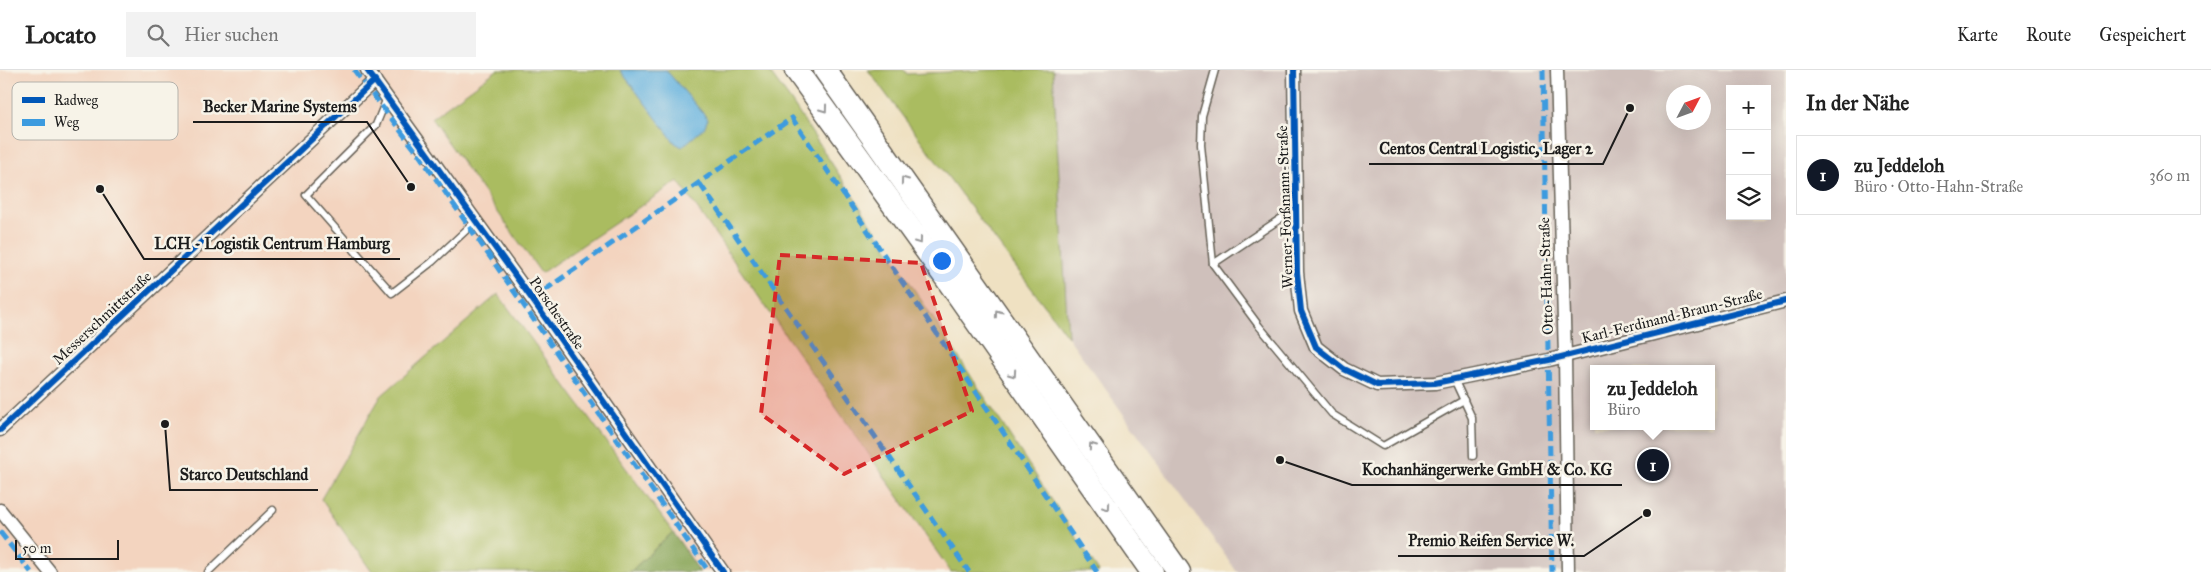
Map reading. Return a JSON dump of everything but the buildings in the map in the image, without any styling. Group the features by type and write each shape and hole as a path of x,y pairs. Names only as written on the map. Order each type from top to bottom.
{"highway":[{"path":"796,70 1152,572"},
{"path":"825,70 1179,572"}],"street":[{"name":"Werner-Forßmann-Straße","path":"1294,70 1297,272 1301,311 1316,347 1344,369 1377,385 1435,383 1565,356"},
{"name":"Otto-Hahn-Straße","path":"1556,70 1565,356 1568,572"},
{"name":"Porschestraße","path":"371,75 723,572"},
{"name":"Messerschmittstraße","path":"0,430 371,75"},
{"name":"Karl-Ferdinand-Braun-Straße","path":"1565,356 1786,301"},
{"path":"0,510 50,572"}],"lane":[{"path":"1215,70 1202,116 1201,145 1213,264 1259,326 1332,414 1383,446 1464,400"},
{"path":"388,98 376,125 306,195 392,293 432,262 476,221"},
{"path":"1213,264 1296,209"},
{"path":"1454,380 1472,418 1473,456"},
{"path":"208,572 273,510"}],"highlighted area":[{"path":"780,255 921,263 972,411 844,474 761,414"}],"shaded area":[{"path":"0,70 497,70 431,119 541,274 678,181 951,572 0,572"},
{"path":"1053,70 1786,70 1786,572 1237,572 1068,337"}],"green space":[{"path":"497,70 768,70 791,101 1099,572 951,572 678,181 541,273 431,118"},
{"path":"868,70 904,70 907,74 991,70 1053,70 1068,337"},
{"path":"498,294 673,532 630,572 372,572 321,499 381,396"},
{"path":"673,532 700,572 630,572"}],"water":[{"path":"620,70 666,70 708,119 704,128 682,147 675,143"}],"marked path":[{"path":"354,70 420,156 709,572"},
{"path":"1543,70 1552,572"},
{"path":"532,299 792,118 1097,572"},
{"path":"700,184 969,572"},
{"path":"0,532 31,572"}],"cycle path":[{"path":"367,70 532,299 723,572"},
{"path":"1294,70 1297,272 1301,311 1316,347 1344,369 1377,385 1435,383 1549,360 1786,301"},
{"path":"0,430 375,80"}],"place":[{"name":"Centos Central Logistic, Lager 2","path":"1630,108"},
{"name":"Becker Marine Systems","path":"411,187"},
{"name":"LCH - Logistik Centrum Hamburg","path":"100,189"},
{"name":"Starco Deutschland","path":"165,424"},
{"name":"Kochanhängerwerke GmbH & Co. KG","path":"1280,460"},
{"name":"zu Jeddeloh","path":"1653,465"},
{"name":"Premio Reifen Service W.","path":"1647,513"}]}
